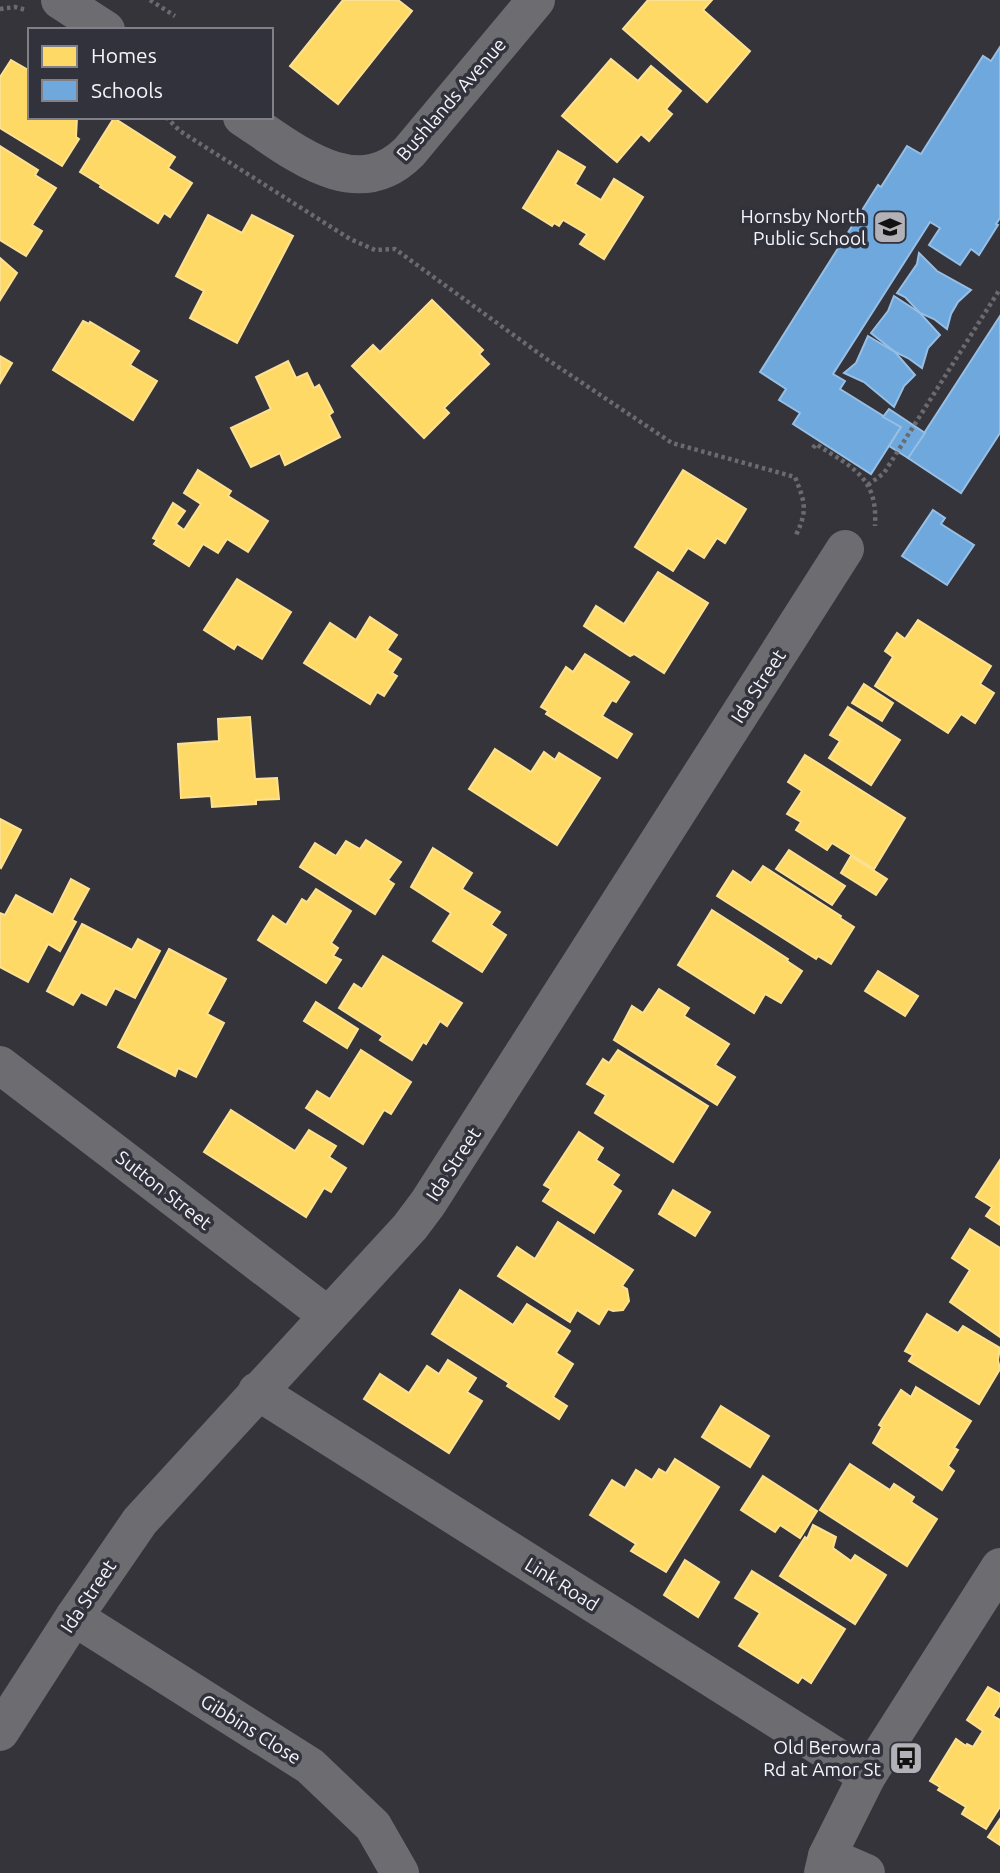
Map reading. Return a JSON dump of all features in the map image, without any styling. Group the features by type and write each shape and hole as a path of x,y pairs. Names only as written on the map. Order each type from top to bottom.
{"street":[{"path":"60,0 103,28"},
{"name":"Bushlands Avenue","path":"245,119 308,160 326,168 347,174 383,171 398,163 409,152 536,0"},
{"name":"Ida Street","path":"0,1732 140,1521 429,1203 860,543"},
{"name":"Sutton Street","path":"0,1065 327,1315"},
{"name":"Link Road","path":"257,1391 867,1776"},
{"path":"866,1873 825,1865 867,1776 1000,1567"},
{"name":"Gibbins Close","path":"74,1617 310,1766 373,1826 400,1873"}],"path":[{"path":"150,0 175,16"},
{"path":"168,119 180,131 349,239 375,250 395,249 548,360 672,443 797,475 806,512 796,536"},
{"path":"869,485 884,473 1000,289"},
{"path":"813,448 816,444 859,473 869,485 876,513 860,543"}],"building: Homes":[{"path":"343,0 398,0 412,11 338,104 290,66"},
{"path":"648,0 712,0 703,10 750,51 707,102 623,29"},
{"path":"611,59 638,81 651,66 681,91 666,109 672,114 649,141 641,134 617,162 562,116"},
{"path":"11,60 28,70 28,119 77,119 76,137 79,139 62,166 0,128 0,77"},
{"path":"116,119 175,157 168,168 192,183 170,217 164,213 158,223 80,172"},
{"path":"0,146 38,170 35,175 56,188 32,225 42,231 26,256 0,240"},
{"path":"558,151 585,167 575,184 601,200 614,179 643,197 604,259 580,244 587,234 563,220 559,226 554,223 552,226 523,208"},
{"path":"208,215 242,233 252,215 293,236 237,343 190,318 204,291 176,276"},
{"path":"0,258 17,273 0,300"},
{"path":"432,300 483,350 479,354 489,364 444,408 449,413 424,438 352,366 373,345 380,352"},
{"path":"83,321 89,324 90,322 139,351 130,365 157,381 133,420 53,370"},
{"path":"0,356 12,363 0,383"},
{"path":"288,361 296,378 307,373 314,388 319,385 333,412 329,415 340,437 285,465 280,453 251,467 231,428 271,409 256,377"},
{"path":"198,470 231,491 228,496 268,521 248,552 227,539 218,553 203,544 189,566 154,544 157,540 153,538 173,503 185,511 176,524 184,530 201,504 184,493"},
{"path":"683,470 746,509 725,543 717,538 704,558 688,548 673,571 635,547"},
{"path":"658,572 708,603 664,673 634,654 630,656 584,626 596,606 624,624"},
{"path":"237,579 291,612 262,659 237,644 234,649 204,630"},
{"path":"370,617 397,635 387,650 401,659 392,673 397,676 384,696 377,692 370,704 304,663 330,623 356,640"},
{"path":"918,620 991,666 980,684 994,693 975,723 961,714 948,733 875,686 893,657 885,651 897,633 905,639"},
{"path":"585,654 629,682 616,702 612,700 602,716 632,734 617,758 546,714 548,711 541,707 566,667 573,672"},
{"path":"864,684 893,703 882,721 852,703"},
{"path":"848,707 900,740 871,785 829,758 840,741 830,735"},
{"path":"250,717 255,779 277,778 279,799 256,800 256,804 212,807 211,796 181,798 178,744 219,741 218,719"},
{"path":"495,749 531,772 544,752 555,760 559,753 600,778 557,845 469,789"},
{"path":"805,755 905,818 874,869 832,843 827,850 796,830 801,822 787,814 802,791 788,782"},
{"path":"0,819 21,830 1,868 0,867"},
{"path":"366,840 401,862 388,880 394,884 375,914 300,867 315,843 336,856 346,841 360,849"},
{"path":"433,848 472,873 462,889 500,912 491,925 506,935 482,972 433,941 451,913 411,887"},
{"path":"789,850 845,886 832,905 776,869"},
{"path":"851,856 887,879 876,895 841,873"},
{"path":"763,866 854,927 831,964 818,956 816,959 717,896 733,871 751,883"},
{"path":"71,879 89,889 72,920 76,922 60,951 48,944 28,982 0,967 0,913 5,915 16,895 53,915"},
{"path":"316,889 351,911 331,943 338,948 333,956 341,960 326,983 258,940 273,916 286,925 302,899 307,902"},
{"path":"712,910 802,971 781,1003 765,994 754,1013 678,965"},
{"path":"82,924 132,950 138,939 160,951 135,998 115,988 106,1005 81,992 73,1005 47,991"},
{"path":"169,949 226,979 207,1014 224,1023 196,1077 178,1068 175,1076 118,1047"},
{"path":"383,956 462,1003 447,1026 440,1021 412,1060 380,1040 383,1036 339,1008 354,984 362,989"},
{"path":"878,971 918,996 905,1016 865,991"},
{"path":"659,989 689,1008 684,1016 729,1044 715,1065 735,1077 717,1105 614,1040 632,1006 643,1013"},
{"path":"316,1002 358,1029 347,1048 304,1021"},
{"path":"361,1050 411,1082 391,1114 384,1110 363,1144 306,1108 317,1091 330,1099"},
{"path":"618,1050 708,1106 673,1162 595,1113 606,1095 587,1084 603,1059 609,1063"},
{"path":"231,1110 295,1151 309,1130 336,1146 329,1157 346,1168 331,1192 324,1188 306,1217 204,1152"},
{"path":"579,1132 603,1148 596,1160 619,1175 612,1185 621,1191 594,1233 543,1201 551,1189 544,1185"},
{"path":"1000,1160 1000,1225 986,1216 992,1207 976,1197"},
{"path":"673,1190 710,1212 695,1236 659,1214"},
{"path":"558,1222 633,1270 622,1286 627,1289 629,1301 623,1310 608,1309 599,1324 577,1310 570,1322 498,1276 517,1247 535,1259"},
{"path":"970,1229 1000,1248 1000,1337 950,1302 970,1270 952,1258"},
{"path":"460,1290 513,1325 527,1304 570,1331 556,1353 573,1364 553,1397 567,1406 559,1419 507,1386 509,1383 432,1334"},
{"path":"927,1314 958,1333 963,1326 1000,1348 1000,1369 979,1404 909,1361 913,1355 905,1351"},
{"path":"448,1360 476,1378 467,1392 482,1401 449,1453 364,1399 380,1374 409,1393 427,1366 439,1374"},
{"path":"916,1387 971,1421 954,1448 958,1450 948,1466 954,1471 942,1490 873,1443 882,1427 879,1425 901,1390 911,1397"},
{"path":"721,1406 769,1436 750,1467 702,1437"},
{"path":"675,1459 719,1487 666,1572 631,1551 636,1544 590,1515 612,1480 625,1488 636,1470 652,1480 659,1469 666,1473"},
{"path":"850,1464 890,1490 894,1484 914,1497 911,1502 937,1519 907,1566 820,1510"},
{"path":"763,1476 817,1511 800,1538 780,1525 775,1532 741,1510"},
{"path":"813,1525 836,1537 833,1548 851,1561 855,1555 886,1575 855,1624 780,1576 805,1537 807,1539"},
{"path":"685,1560 719,1582 698,1617 664,1595"},
{"path":"752,1571 845,1629 811,1683 802,1677 798,1683 739,1646 760,1613 735,1598"},
{"path":"988,1687 1000,1694 1000,1705 993,1716 1000,1720 1000,1807 986,1829 962,1814 966,1807 938,1790 940,1787 930,1781 956,1739 973,1747 983,1731 967,1720"},
{"path":"1000,1819 1000,1845 988,1837"}],"building: Schools":[{"path":"1000,47 998,225 979,255 971,249 960,265 929,245 940,228 930,222 833,374 845,381 840,389 901,427 871,474 793,424 800,413 779,400 786,389 760,372 878,185 881,187 907,146 921,154 983,56 991,61"},
{"path":"919,253 937,271 971,290 958,302 947,329 920,313 905,297 897,293 917,264"},
{"path":"894,296 920,313 940,335 928,348 922,368 871,333 888,311"},
{"path":"1000,316 1000,433 961,493 908,458"},
{"path":"868,336 895,352 915,375 904,386 894,407 864,382 844,373 856,363"},
{"path":"889,409 925,433 908,458 889,446 901,427 883,417"},
{"path":"933,510 945,518 941,524 974,545 947,585 902,556"}],"place":[{"name":"Hornsby North Public School","path":"890,227"},
{"name":"Old Berowra Rd at Amor St","path":"906,1758"}]}
